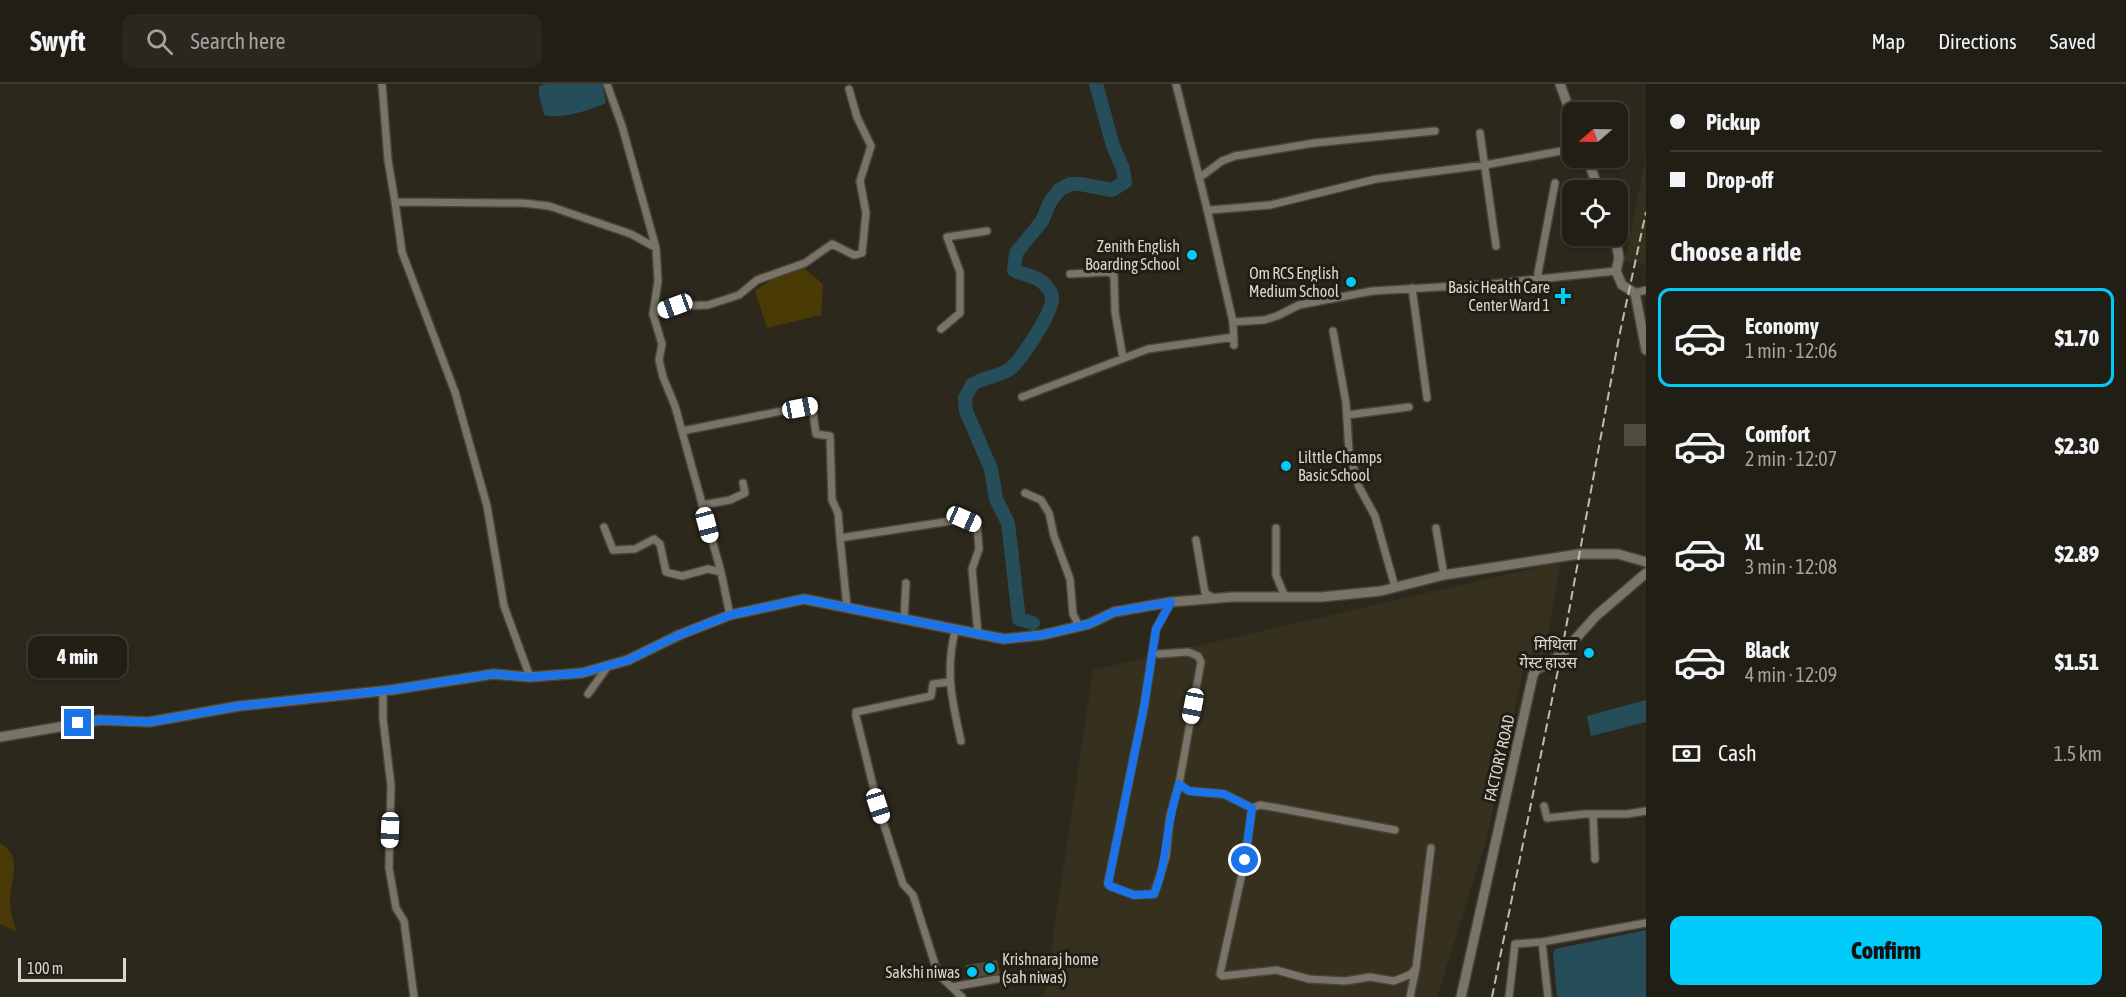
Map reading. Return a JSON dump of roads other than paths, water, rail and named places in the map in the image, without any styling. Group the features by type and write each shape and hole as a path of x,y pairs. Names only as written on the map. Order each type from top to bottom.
{"main road":[{"path":"1560,84 1567,102"},
{"path":"1617,246 1619,258 1616,271 1622,285 1635,293 1646,350"},
{"path":"0,736 100,720 149,722 239,706 382,691 493,674 530,677 582,673 628,660 679,635 730,615 804,599 1004,639 1042,635 1079,626 1114,612 1171,602 1214,598 1321,597 1381,591 1444,575 1579,554 1618,554 1646,562"},
{"name":"FACTORY ROAD","path":"1461,997 1533,675 1536,670 1561,655 1596,616 1646,573"}],"street":[{"path":"382,84 388,160 402,252 455,392 487,506 504,606 530,677"},
{"path":"607,84 622,126 656,248 658,281 653,314 662,344 659,360 682,430 721,572 730,615"},
{"path":"1022,396 1149,349 1234,341 1233,322 1176,84"},
{"path":"653,314 675,306 708,305 739,295 757,280 805,263 832,244 854,255 862,253 866,213 860,180 871,146 857,117 849,89"},
{"path":"1199,178 1221,162 1235,156 1314,142 1435,131"},
{"path":"1480,133 1496,246"},
{"path":"1207,209 1270,205 1376,178 1485,165 1562,151"},
{"path":"1539,280 1538,273 1555,183"},
{"path":"395,202 523,203 549,206 631,234 656,248"},
{"path":"941,328 960,313 960,272 947,237 987,231"},
{"path":"1233,322 1264,320 1299,305 1371,291 1459,287 1616,271"},
{"path":"1070,274 1108,272 1114,276 1114,312 1123,358"},
{"path":"1412,288 1426,398"},
{"path":"1635,293 1646,290"},
{"path":"1333,331 1347,415 1349,452 1359,486 1375,516 1395,587"},
{"path":"682,430 812,405 816,434 830,436 832,500 838,513 848,607"},
{"path":"1347,415 1409,408"},
{"path":"702,504 730,500 745,493 743,483"},
{"path":"1024,493 1041,500 1049,513 1054,536 1070,579 1073,614 1079,626"},
{"path":"840,538 964,519 977,525 979,549 972,569 978,635"},
{"path":"604,527 614,550 635,549 654,539 660,544 666,572 682,576 708,569 721,572"},
{"path":"1276,528 1276,575 1285,597"},
{"path":"1436,528 1444,575"},
{"path":"1196,540 1205,593 1214,598"},
{"path":"904,620 906,584"},
{"path":"1159,654 1188,652 1198,656 1201,662 1179,784 1170,816 1166,857 1160,881 1154,894 1134,895 1108,884 1144,707 1156,629 1171,602"},
{"path":"955,631 948,656 949,682 961,741"},
{"path":"588,694 608,666"},
{"path":"949,682 933,684 931,696 856,712 856,716 878,806 903,884 914,895 938,974 962,997"},
{"path":"382,691 391,785 389,868 396,908 404,921 406,931 414,997"},
{"path":"1179,784 1189,791 1224,794 1252,808 1260,805 1395,830"},
{"path":"1544,806 1547,818 1646,811"},
{"path":"1252,808 1245,860 1220,974 1222,976 1276,970 1310,979 1332,981 1370,977 1394,981 1411,974 1416,968"},
{"path":"1593,814 1595,859"},
{"path":"1410,997 1416,968 1431,848"},
{"path":"1509,997 1515,944 1542,942 1646,923"},
{"path":"1542,942 1548,997"},
{"path":"952,987 997,979"}],"water":[{"path":"602,84 606,103 567,115 544,115 539,86"},
{"path":"1646,700 1646,722 1591,736 1587,716"},
{"path":"1646,930 1646,997 1557,997 1553,953 1555,949"}],"waterway":[{"path":"1033,623 1019,619 1008,523 996,499 991,469 966,411 965,398 972,385 1005,372 1015,364 1036,335 1051,305 1051,293 1043,282 1014,270 1016,253 1042,221 1050,202 1059,190 1070,184 1112,190 1125,182 1096,84"}],"railway":[{"path":"1492,997 1561,655 1619,337 1646,212"}],"place":[{"name":"Zenith English Boarding School","path":"1192,255"},
{"name":"Om RCS English Medium School","path":"1351,282"},
{"name":"Basic Health Care Center Ward 1","path":"1563,296"},
{"name":"Lilttle Champs Basic School","path":"1286,466"},
{"name":"मिथिला गेस्ट हाउस","path":"1589,653"},
{"name":"Krishnaraj home (sah niwas)","path":"990,968"},
{"name":"Sakshi niwas","path":"972,972"}]}
